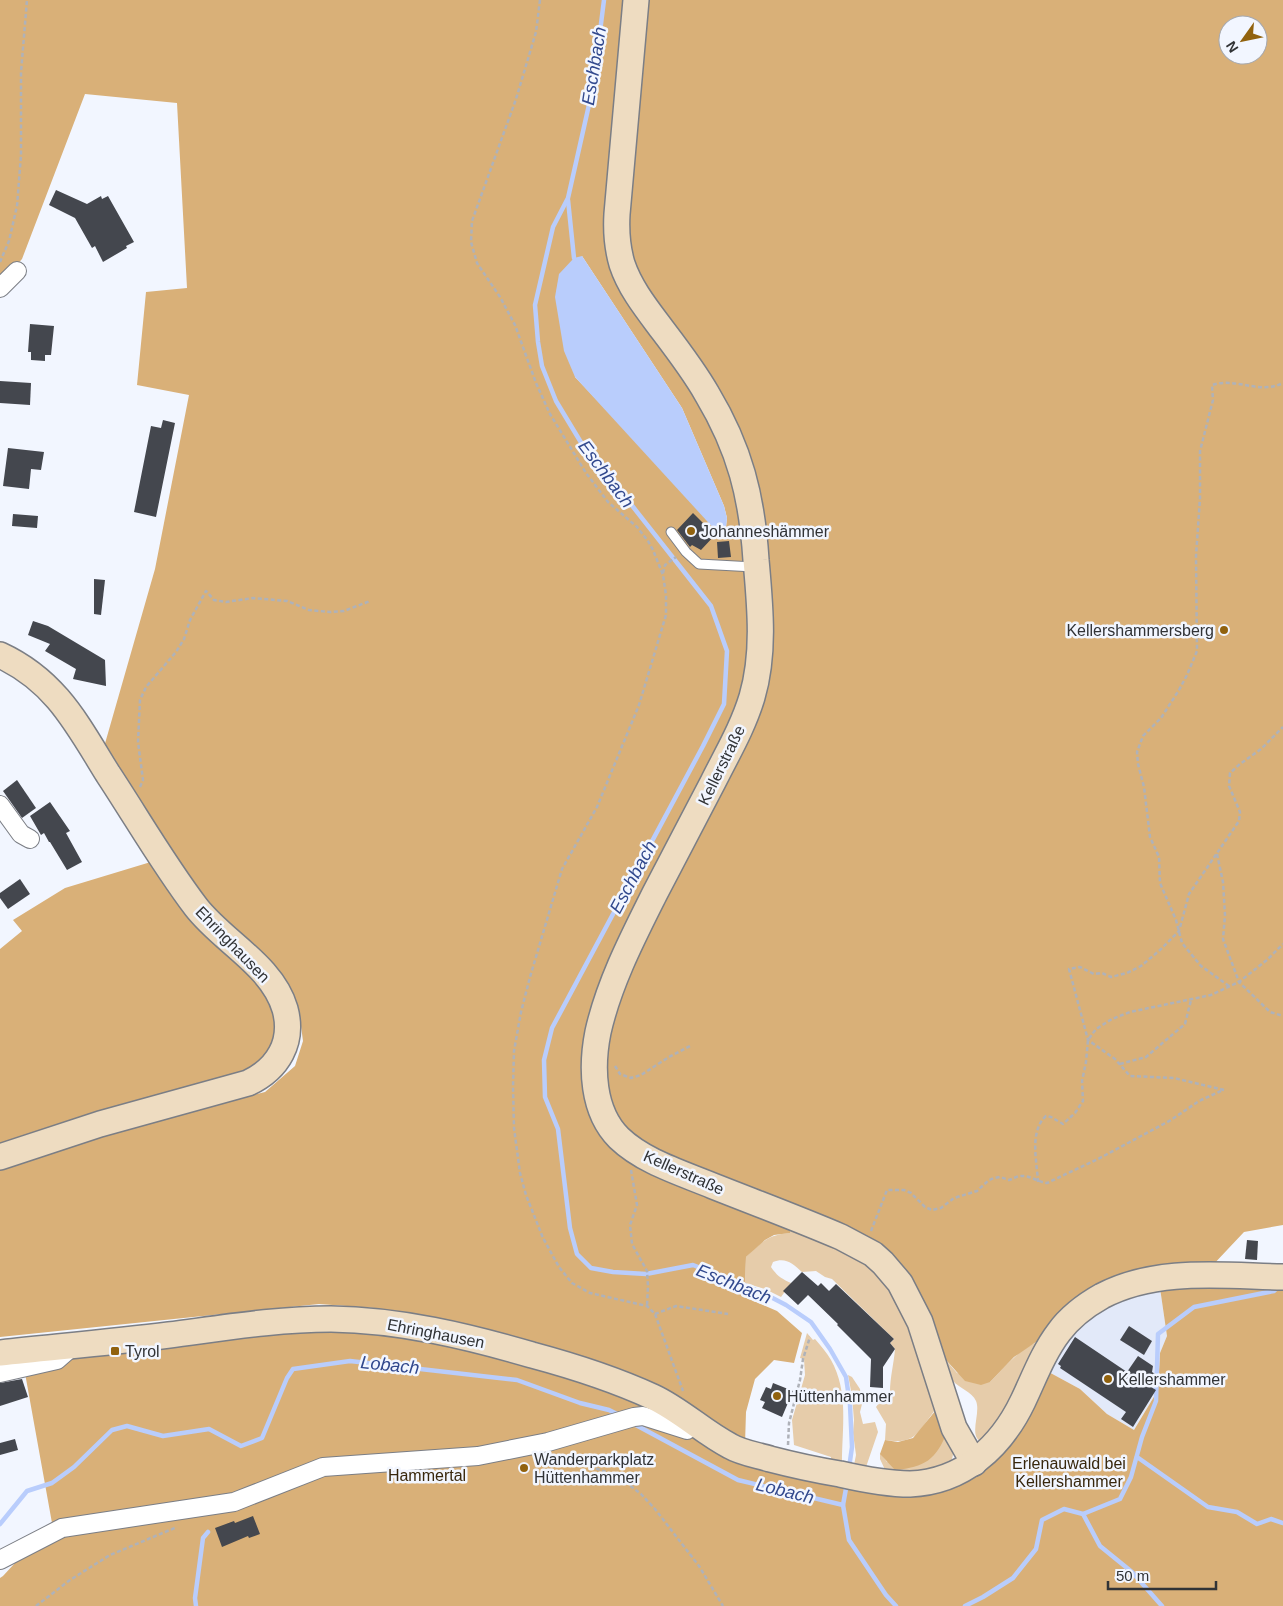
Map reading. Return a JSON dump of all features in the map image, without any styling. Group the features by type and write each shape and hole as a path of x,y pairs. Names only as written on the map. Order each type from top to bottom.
{"main road":[{"name":"Kellerstraße","path":"636,0 616,229 620,254 626,274 637,294 694,372 716,409 739,459 748,492 757,567 759,656 755,685 734,741 636,931 618,971 598,1032 595,1068 596,1092 600,1109 612,1130 626,1144 648,1158 687,1176 861,1246 887,1267 900,1283 925,1336 954,1428 974,1463"},
{"name":"Ehringhausen","path":"0,656 22,667 39,679 55,695 82,732 172,874 205,917 257,966 272,984 281,999 287,1020 287,1036 281,1056 268,1070 248,1083 100,1124 0,1157"},
{"path":"974,1463 991,1449 1004,1434 1022,1404 1048,1348 1070,1320 1090,1303 1122,1287 1148,1279 1176,1276 1283,1277"},
{"name":"Ehringhausen","path":"0,1353 276,1322 330,1319 416,1326 466,1337 599,1375 654,1397 731,1447 785,1463 846,1476 899,1484 921,1483 942,1478 958,1473 974,1463"}],"street":[{"path":"0,288 17,271"},
{"path":"0,805 21,834 30,839"},
{"path":"0,1373 57,1360 73,1346"},
{"path":"0,1560 62,1528 234,1502 323,1467 478,1456 548,1442 615,1422 643,1416 687,1430 695,1423"}],"lane":[{"path":"671,532 686,552 699,564 757,567"}],"path":[{"path":"0,262 9,241 17,206 21,155 22,72 27,0"},
{"path":"540,0 536,32 516,99 472,221 471,242 477,263 500,297 515,325 536,383 550,414 586,473 608,502 637,527 653,550 663,575 666,615 639,705 597,807 562,869 521,1012 514,1051 514,1128 520,1173 526,1195 543,1238 559,1267 581,1289 647,1306 655,1314 684,1395"},
{"path":"1229,986 1205,970 1182,943 1160,883 1159,857 1150,837 1144,787 1137,752 1143,736 1161,718 1179,690 1197,652 1196,556 1200,498 1200,451 1213,400 1212,385 1221,382 1234,382 1272,388 1283,383"},
{"path":"663,575 665,565 686,552"},
{"path":"131,809 142,780 138,742 140,700 146,687 176,652 184,639 190,620 206,591 214,600 226,602 253,598 287,601 309,610 330,612 344,611 370,600"},
{"path":"1038,1182 1036,1136 1039,1126 1046,1116 1063,1124 1080,1107 1083,1101 1082,1081 1088,1040 1069,970 1080,967 1094,974 1102,973 1111,977 1127,973 1141,966 1179,931 1189,894 1239,821 1240,812 1229,786 1230,773 1261,749 1283,727"},
{"path":"1217,854 1223,882 1225,915 1223,939 1239,982 1270,1012 1283,1016"},
{"path":"1088,1040 1096,1029 1112,1019 1130,1012 1211,995 1239,982 1267,960 1283,944"},
{"path":"1120,1064 1146,1057 1185,1024 1191,1000"},
{"path":"861,1246 877,1220 887,1190 904,1190 911,1193 932,1210 941,1208 954,1198 977,1192 989,1180 994,1178 1000,1177 1009,1180 1022,1175 1029,1176 1038,1182 1046,1183 1098,1159 1171,1120 1199,1101 1224,1090 1174,1078 1130,1076 1115,1059 1088,1040"},
{"path":"614,1061 618,1072 631,1078 641,1075 690,1046"},
{"path":"630,1163 637,1205 630,1225 632,1244 646,1271 648,1286 647,1306"},
{"path":"655,1314 676,1306 728,1314"},
{"path":"785,1463 789,1436 788,1423 810,1337"},
{"path":"548,1442 557,1456 618,1476 655,1508 699,1566 723,1606"},
{"path":"36,1606 70,1580 110,1555 178,1527"}],"shaded area":[{"path":"792,1223 861,1254 901,1297 935,1410 920,1430 910,1439 904,1441 885,1440 886,1424 876,1407 884,1396 890,1392 895,1349 890,1343 894,1339 832,1279 816,1271 802,1272 792,1264 782,1260 773,1262 771,1267 780,1277 791,1283 781,1297 765,1289 745,1283 746,1257 761,1243 775,1235 790,1233"},
{"path":"1160,1288 1167,1336 1160,1353 1158,1390 1134,1430 1107,1414 1080,1389 1045,1370 1063,1340 1103,1305"},
{"path":"807,1333 824,1350 837,1372 843,1411 842,1463 831,1461 831,1457 794,1445 792,1420 805,1375 804,1359 800,1358"},
{"path":"1044,1340 1000,1424 980,1441 975,1433 976,1401 972,1395 950,1378 937,1350 957,1373 990,1382 1021,1351"},
{"path":"848,1375 852,1377 860,1389 862,1404 860,1412 863,1424 875,1422 878,1432 866,1467 854,1465 856,1455 853,1433 854,1420"},
{"path":"947,1432 953,1456 944,1469 887,1474 880,1459 880,1453 887,1462"}],"green space":[{"path":"0,0 627,0 607,218 718,430 742,506 752,647 744,694 603,987 600,1124 792,1223 790,1233 774,1235 765,1240 746,1257 745,1283 742,1296 777,1311 802,1333 794,1363 774,1360 755,1379 746,1412 745,1444 484,1331 425,1316 375,1308 319,1304 0,1337 0,1167 112,1129 265,1092 295,1066 303,1041 299,1011 289,989 227,926 192,887 104,747 155,569 189,395 137,385 146,292 187,288 177,103 85,94 22,259 0,284","holes":["582,256 682,408 724,506 727,518 726,527 612,416 575,377"]},
{"path":"643,0 1283,0 1283,1225 1244,1232 1211,1267 1158,1270 1044,1340 1036,1342 1014,1357 990,1382 981,1385 965,1381 937,1350 909,1286 656,1155 613,1120 602,1058 618,991 738,747 760,530 627,251"},
{"path":"154,861 262,985 276,1016 271,1047 261,1059 245,1071 0,1148 0,949 22,931 13,920 65,888"},
{"path":"1283,1285 1283,1606 0,1606 0,1578 52,1523 23,1362 297,1328 392,1332 549,1370 618,1392 672,1417 709,1446 940,1488 1045,1370 1080,1389 1107,1414 1134,1430 1158,1390 1160,1353 1167,1336 1160,1288"},
{"path":"936,1410 947,1432 934,1456 914,1467 895,1470 880,1454 885,1440 898,1442 913,1438"}],"water":[{"path":"582,256 682,408 724,506 727,518 726,527 717,532 575,377 564,351 555,297 559,274 574,258"}],"building":[{"path":"56,190 87,204 101,196 102,199 108,196 134,242 103,262 95,246 92,248 75,218 49,205"},
{"path":"30,324 54,326 51,355 45,355 45,361 31,360 31,352 28,352"},
{"path":"0,381 31,383 30,405 0,403"},
{"path":"163,420 175,423 156,517 134,512 151,426 161,428"},
{"path":"8,448 44,452 41,470 31,469 29,489 3,486"},
{"name":"Johanneshämmer","path":"693,513 715,535 701,550 692,545 690,547 677,530"},
{"path":"13,514 38,516 37,528 12,526"},
{"path":"729,541 731,557 718,558 717,542"},
{"path":"94,579 105,580 101,615 94,614"},
{"path":"33,621 48,626 105,660 106,686 73,679 76,669 45,651 50,644 28,635"},
{"path":"17,780 36,808 22,818 3,791"},
{"path":"50,802 70,831 66,833 82,862 67,870 44,833 41,835 30,816"},
{"path":"20,879 30,894 8,909 0,898 0,893"},
{"path":"1247,1240 1258,1241 1257,1260 1245,1259"},
{"path":"802,1272 818,1286 821,1283 829,1291 836,1284 894,1339 890,1343 895,1349 883,1367 883,1388 870,1387 871,1359 838,1324 808,1295 798,1305 783,1291"},
{"path":"1129,1326 1152,1341 1144,1355 1120,1340"},
{"name":"Kellershammer","path":"1075,1337 1127,1372 1138,1356 1153,1366 1152,1372 1155,1374 1146,1384 1156,1390 1133,1427 1121,1419 1126,1412 1060,1368 1061,1366 1058,1364"},
{"path":"22,1379 28,1397 0,1406 0,1383"},
{"name":"Hüttenhammer","path":"773,1383 793,1391 782,1417 762,1408 765,1402 760,1400 766,1387 771,1389"},
{"path":"15,1439 18,1450 0,1455 0,1443"},
{"path":"253,1516 260,1534 249,1538 248,1536 222,1547 215,1528"}],"waterway":[{"name":"Eschbach","path":"604,0 593,87 568,198 553,227 535,305 542,366 556,401 591,459 630,503 711,606 727,651 724,704 552,1028 544,1060 545,1097 558,1129 570,1228 577,1254 591,1268 613,1272 646,1274 693,1265 759,1291 786,1305 811,1322 830,1349 846,1377 850,1405 852,1447 849,1468"},
{"path":"568,200 574,258"},
{"name":"Eschbach","path":"965,1606 1013,1578 1036,1549 1042,1520 1064,1509 1083,1514 1120,1499 1131,1477 1142,1437 1156,1401 1158,1334 1194,1307 1274,1291 1280,1285"},
{"name":"Lobach","path":"0,1524 27,1491 52,1483 74,1467 112,1430 127,1426 163,1436 209,1429 241,1446 262,1438 287,1378 293,1369 350,1361 517,1380 619,1415"},
{"name":"Lobach","path":"634,1424 738,1480 843,1505"},
{"path":"1137,1457 1208,1507 1237,1512 1257,1524 1271,1519 1283,1523"},
{"name":"Eschbach","path":"847,1483 843,1505 849,1540 886,1595 896,1606"},
{"path":"1083,1514 1100,1546 1132,1572 1162,1606"},
{"path":"196,1606 195,1598 203,1538 208,1532"}],"place":[{"name":"Johanneshämmer","path":"691,531"},
{"name":"Kellershammersberg","path":"1224,630"},
{"name":"Tyrol","path":"115,1351"},
{"name":"Kellershammer","path":"1108,1379"},
{"name":"Hüttenhammer","path":"777,1396"},
{"name":"Wanderparkplatz Hüttenhammer","path":"524,1468"}],"park label":[{"name":"Erlenauwald bei Kellershammer","path":"1069,1472"},
{"name":"Hammertal","path":"427,1475"}]}
